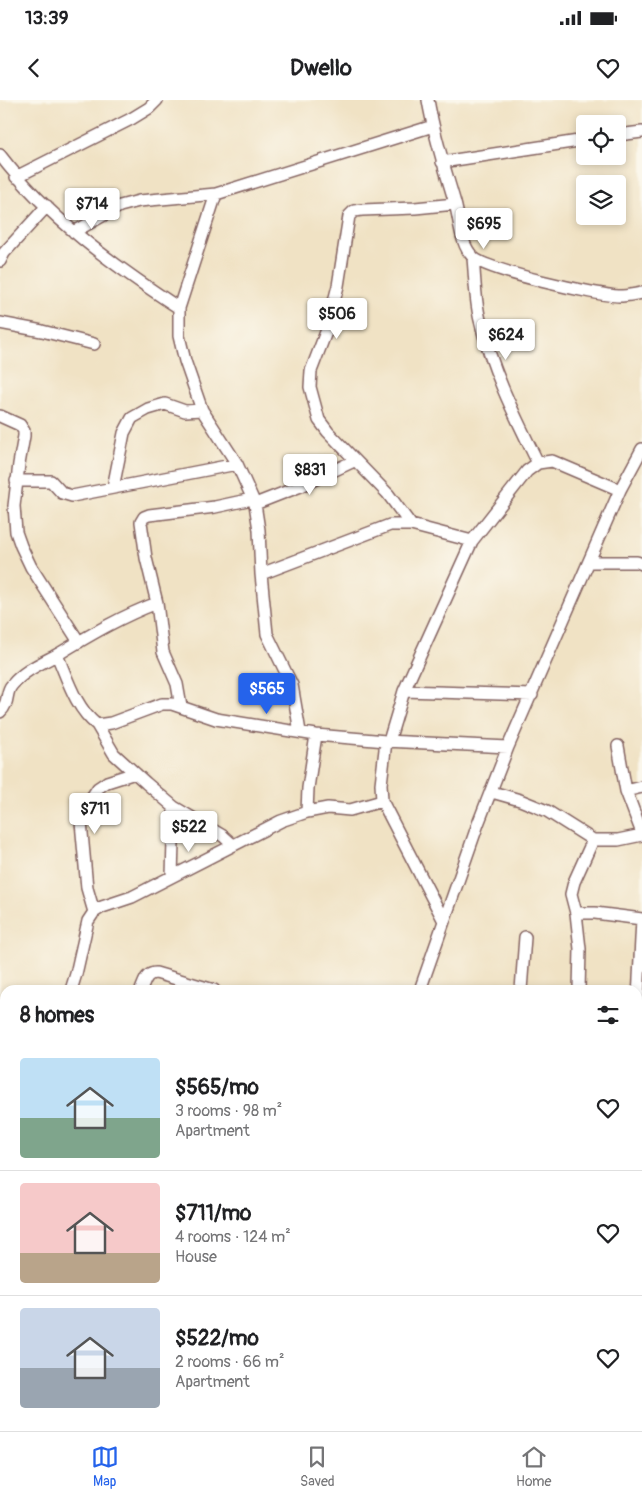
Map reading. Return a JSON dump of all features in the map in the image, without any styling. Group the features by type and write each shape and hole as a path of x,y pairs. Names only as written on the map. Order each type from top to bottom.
{"street":[{"path":"16,177 132,119 149,108 156,100"},
{"path":"428,100 432,126 465,245 473,258 480,319 495,372 506,399 538,463"},
{"path":"74,232 120,206 139,201 216,194 432,126"},
{"path":"626,134 642,132"},
{"path":"442,162 576,141"},
{"path":"0,155 16,177 74,232 116,265 178,308"},
{"path":"216,194 178,308 179,336 185,361 202,410 238,464 253,502 259,530 261,574 268,634 292,685 300,732"},
{"path":"411,525 388,494 354,461 319,420 310,387 311,371 326,332 338,286 349,216 354,211 362,210 455,204"},
{"path":"0,261 4,253 47,206"},
{"path":"473,258 484,265 531,279 592,293 620,296 642,292"},
{"path":"0,323 94,344"},
{"path":"113,488 124,433 132,418 148,409 165,404 185,411 202,410"},
{"path":"0,416 20,425 24,431 14,506 16,532 31,568 79,642"},
{"path":"422,985 478,824 508,747 620,490 642,449"},
{"path":"181,707 178,684 163,652 157,603 146,558 141,522 144,517 253,502 301,486 354,461"},
{"path":"444,922 382,801 382,784 388,741 404,691 472,541 528,471 538,463 552,461 620,490"},
{"path":"16,481 51,481 62,493 72,496 238,464"},
{"path":"261,574 334,548 390,525 411,525 472,541"},
{"path":"589,562 637,562 642,564"},
{"path":"0,712 7,702 4,694 23,674 123,617 157,603"},
{"path":"57,654 78,702 90,720 97,725 114,754 174,807 224,836 233,845"},
{"path":"404,691 532,695"},
{"path":"97,725 111,723 162,704 181,707 216,719 316,735 508,747"},
{"path":"307,812 308,788 316,735"},
{"path":"492,792 520,800 547,811 593,840 618,840 642,834 626,791 618,746"},
{"path":"94,912 87,888 81,822 88,803 98,788 107,782 135,773"},
{"path":"626,791 642,787"},
{"path":"73,985 88,921 94,912 102,907 132,897 281,821 307,812 328,808 350,810 382,801"},
{"path":"172,876 174,807"},
{"path":"579,985 580,949 576,913 571,894 574,882 593,840"},
{"path":"576,913 596,913 642,919 639,985"},
{"path":"521,985 525,937"},
{"path":"143,985 146,977 151,973 156,973 197,985"}]}
